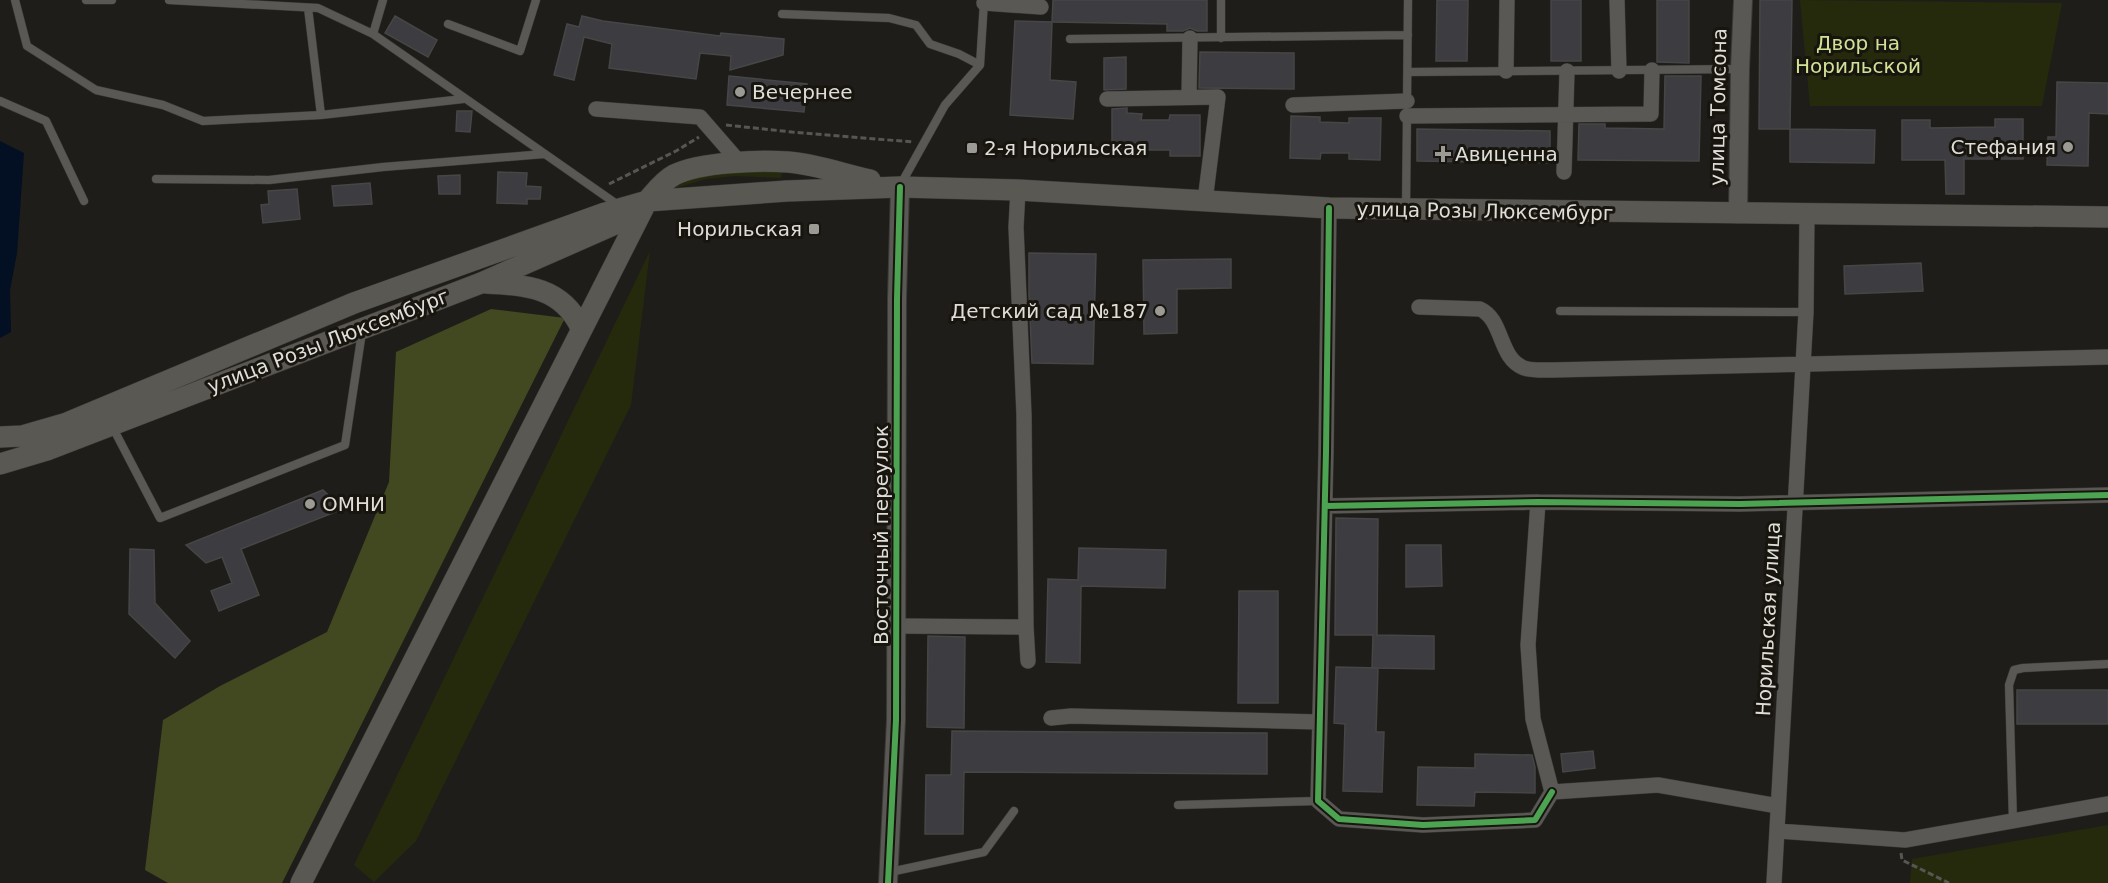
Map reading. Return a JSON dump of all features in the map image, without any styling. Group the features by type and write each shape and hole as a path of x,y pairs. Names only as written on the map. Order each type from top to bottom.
{"main road":[{"path":"301,883 581,328 647,201 657,189 673,176 702,166 789,162 900,187"},
{"name":"улица Розы Люксембург","path":"0,464 47,450 107,416 354,303 604,213 647,201 787,191 900,187 1018,190 1329,208 2108,217"},
{"name":"улица Розы Люксембург","path":"0,437 17,437 107,416 363,327 481,283 630,217 647,201"},
{"path":"481,283 525,285 541,290 555,297 574,313 581,328"},
{"path":"354,303 363,327"}],"street":[{"path":"1506,71 1507,0"},
{"path":"1617,0 1618,71"},
{"name":"улица Томсона","path":"1738,214 1743,0"},
{"path":"984,1 1041,7"},
{"path":"1189,97 1190,38"},
{"path":"1293,105 1565,114 1651,114 1652,70"},
{"path":"1564,172 1567,71"},
{"path":"1107,99 1218,97 1204,201"},
{"path":"596,109 700,117 740,163"},
{"name":"Восточный переулок","path":"888,878 896,720 897,299 900,187"},
{"path":"1018,190 1016,226 1024,415 1028,661"},
{"path":"1329,208 1318,801 1339,819 1423,825 1535,820 1552,792 1533,720 1528,645 1538,502"},
{"name":"Норильская улица","path":"1774,883 1806,312 1807,213"},
{"path":"1419,306 1480,309 1487,312 1506,351 1515,362 1526,368 1553,370 2108,357"},
{"path":"1325,506 1538,502 1740,504 2108,495"},
{"path":"897,626 1026,627"},
{"path":"1051,718 1081,716 1319,722"},
{"path":"1552,792 1658,785 1778,806"},
{"path":"1777,831 1905,840 2108,804"}],"lane":[{"path":"15,0 27,46 96,90 163,105 203,122 321,115 463,99"},
{"path":"84,0 112,0"},
{"path":"169,0 308,8 317,4 373,34 463,99 624,209"},
{"path":"373,34 383,0"},
{"path":"448,24 520,51 536,0"},
{"path":"1221,0 1221,38"},
{"path":"1406,209 1408,0"},
{"path":"900,187 945,105 980,65 984,1"},
{"path":"308,8 321,115"},
{"path":"783,14 889,18 907,22 916,25 930,44 959,54 980,65"},
{"path":"1070,39 1408,35"},
{"path":"1408,72 1740,69"},
{"path":"0,101 46,121 84,201"},
{"path":"156,179 269,180 383,167 544,154"},
{"path":"1560,311 1806,312"},
{"path":"107,416 160,518 345,445 363,327"},
{"path":"2013,821 2009,685 2014,670 2108,664"},
{"path":"1178,806 1318,801"},
{"path":"888,878 984,852 1014,811"}],"path":[{"path":"792,132 924,142"},
{"path":"1898,840 1902,860 1949,883"}],"green space":[{"name":"Двор на Норильской","path":"1800,0 2062,3 2042,106 1810,106"},
{"path":"738,171 782,171 781,178 735,176 706,179 669,190 696,177 710,174"},
{"path":"650,251 631,405 416,841 374,882 354,865"},
{"path":"491,309 565,318 282,883 168,883 145,870 163,720 220,686 327,632 389,482 396,352"},
{"path":"2108,825 2108,883 1910,883 1912,859"}],"water":[{"path":"0,141 24,153 17,253 10,290 11,332 0,338"}],"building":[{"path":"1053,0 1207,0 1207,31 1190,28 1183,31 1167,31 1167,24 1052,22"},
{"path":"1437,0 1468,0 1467,61 1436,61"},
{"path":"1551,0 1581,0 1581,61 1551,61"},
{"path":"1657,0 1689,0 1689,63 1657,62"},
{"path":"1760,0 1792,0 1790,129 1759,129"},
{"path":"395,16 437,40 428,57 385,33"},
{"path":"582,16 603,21 720,36 721,33 784,39 783,55 730,70 731,56 700,53 696,79 609,68 612,44 584,37 574,80 554,75 567,24 579,27"},
{"path":"1015,21 1052,22 1050,80 1076,82 1073,119 1010,115"},
{"path":"1200,52 1294,53 1294,89 1199,88"},
{"path":"1126,57 1126,89 1104,90 1104,58"},
{"path":"729,76 807,84 804,112 727,105"},
{"path":"1665,76 1701,76 1699,161 1578,160 1579,124 1605,124 1605,128 1664,129"},
{"path":"2057,82 2108,83 2108,114 2089,113 2088,166 2047,165 2048,137 2056,137"},
{"path":"1127,108 1127,113 1142,114 1141,120 1169,120 1170,115 1200,115 1200,156 1170,156 1170,150 1141,150 1141,155 1112,155 1112,109"},
{"path":"457,111 472,111 470,132 456,131"},
{"path":"1291,116 1320,117 1320,122 1349,123 1349,118 1381,118 1380,160 1349,159 1349,153 1321,153 1320,159 1290,158"},
{"path":"1995,119 2023,119 2023,159 1964,159 1964,194 1946,194 1945,160 1902,160 1902,120 1930,120 1930,128 1995,127"},
{"path":"1417,129 1550,131 1550,163 1417,161"},
{"path":"1790,129 1875,130 1874,163 1790,162"},
{"path":"498,172 527,173 526,186 541,187 540,199 527,199 527,204 497,203"},
{"path":"460,175 460,194 439,194 438,176"},
{"path":"370,183 372,204 334,206 332,186"},
{"path":"297,189 300,219 263,223 261,205 269,204 268,191"},
{"path":"1029,253 1096,254 1093,364 1032,363"},
{"name":"Детский сад №187","path":"1231,259 1231,288 1177,289 1177,333 1144,334 1143,260"},
{"path":"1921,263 1923,291 1845,294 1844,266"},
{"path":"323,490 343,509 241,549 259,595 219,611 211,591 232,583 222,557 206,563 186,545"},
{"path":"1336,518 1378,519 1377,635 1434,636 1434,669 1372,668 1373,635 1335,635"},
{"path":"1406,545 1441,545 1442,586 1406,587"},
{"path":"1079,548 1166,550 1165,588 1081,586 1080,663 1046,662 1048,579 1078,580"},
{"path":"130,549 154,550 155,603 190,641 175,658 129,614"},
{"path":"1239,591 1278,591 1278,703 1238,703"},
{"path":"928,636 965,637 964,728 927,727"},
{"path":"1336,667 1378,668 1376,732 1384,732 1382,792 1343,791 1345,724 1334,723"},
{"path":"2017,690 2108,690 2108,724 2017,724"},
{"path":"952,731 1267,733 1267,774 964,772 963,834 925,834 926,775 951,775"},
{"path":"1593,751 1595,768 1563,772 1561,754"},
{"path":"1475,754 1532,755 1535,767 1535,793 1475,792 1474,806 1417,805 1418,767 1475,768"}],"cycle path":[{"path":"888,883 896,720 897,299 900,187"},
{"path":"1329,208 1318,801 1339,819 1423,825 1535,820 1552,792"},
{"path":"1325,506 1538,502 1740,504 2108,495"}],"place":[{"name":"Вечернее","path":"740,92"},
{"name":"Стефания","path":"2068,147"},
{"name":"2-я Норильская","path":"972,148"},
{"name":"Авиценна","path":"1443,154"},
{"name":"Норильская","path":"814,229"},
{"name":"Детский сад №187","path":"1160,311"},
{"name":"ОМНИ","path":"310,504"}]}
